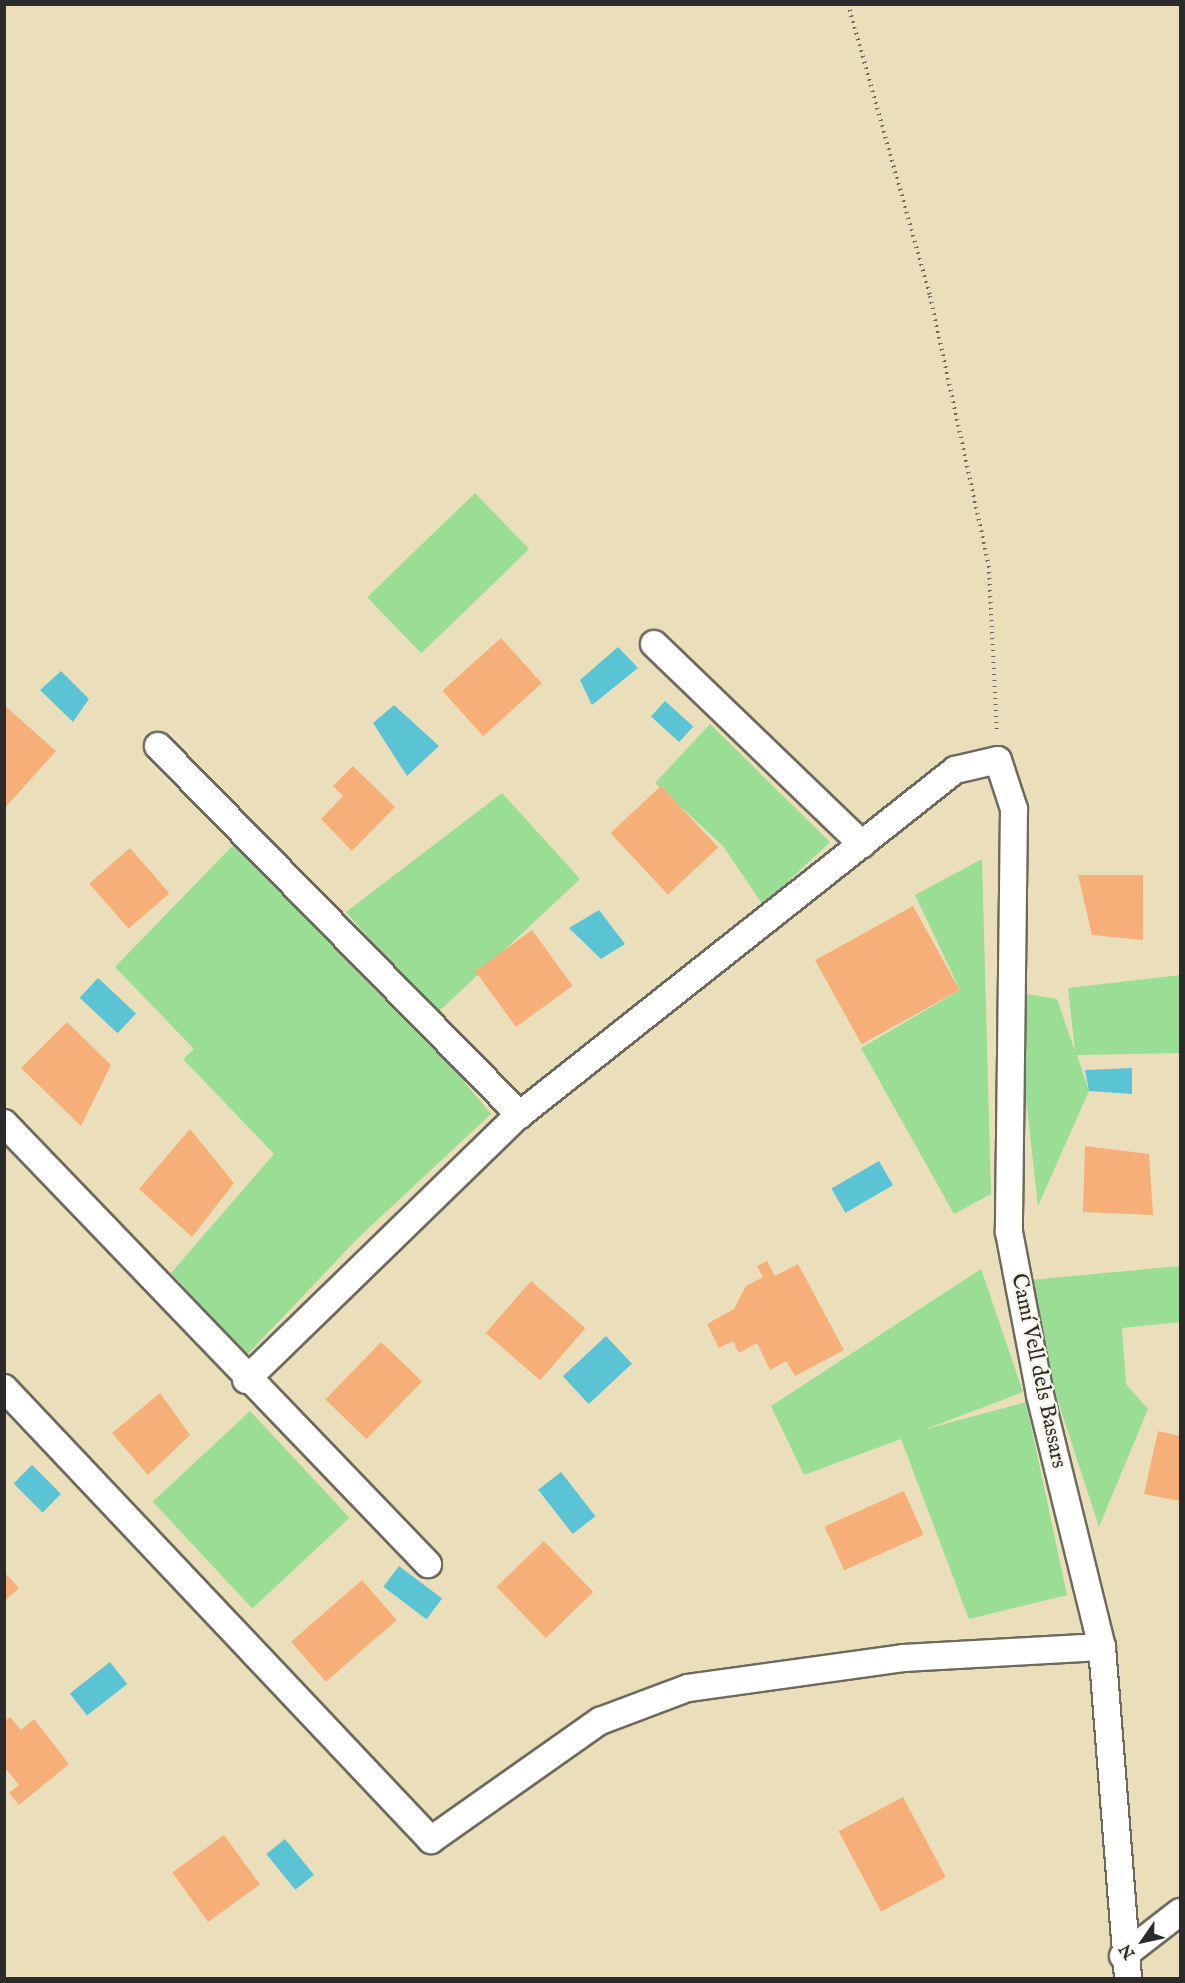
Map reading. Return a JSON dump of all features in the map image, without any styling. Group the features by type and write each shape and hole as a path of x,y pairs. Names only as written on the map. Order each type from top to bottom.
{"street":[{"path":"654,644 862,844"},
{"path":"158,746 520,1115"},
{"path":"246,1380 520,1115 955,770 998,760"},
{"name":"Camí Vell dels Bassars","path":"998,760 1014,809 1010,1232 1040,1395 1102,1647 1125,1967"},
{"path":"4,1123 246,1380 428,1564"},
{"path":"4,1388 431,1840 600,1721 688,1688 903,1658 1102,1647"},
{"path":"1125,1967 1180,1912"}],"path":[{"path":"848,4 930,296 989,566 998,760"}],"green space":[{"path":"475,493 529,549 421,653 367,597"},
{"path":"710,724 830,842 763,905 723,846 655,783"},
{"path":"502,793 580,879 435,1015 346,912"},
{"path":"244,834 336,927 491,1114 357,1239 247,1355 171,1273 274,1154 183,1059 194,1049 115,967"},
{"path":"982,859 991,1194 954,1214 861,1048 960,990 915,895"},
{"path":"1180,975 1180,1053 1077,1055 1089,1091 1038,1206 1014,992 1057,999 1075,1051 1068,988"},
{"path":"1180,1266 1180,1322 1122,1328 1126,1384 1148,1409 1099,1527 1019,1281"},
{"path":"981,1269 1023,1392 926,1429 1026,1402 1067,1595 969,1619 901,1439 804,1475 771,1406"},
{"path":"250,1411 350,1518 252,1608 153,1502"}],"water":[{"path":"618,647 638,668 592,705 580,680"},
{"path":"61,671 89,699 73,722 40,690"},
{"path":"665,701 693,726 679,742 651,717"},
{"path":"394,705 439,746 407,776 373,723"},
{"path":"599,910 625,944 601,959 569,928"},
{"path":"98,978 136,1013 118,1033 80,998"},
{"path":"1132,1068 1132,1094 1089,1091 1085,1070"},
{"path":"879,1161 893,1185 845,1213 831,1188"},
{"path":"606,1336 632,1364 589,1404 563,1376"},
{"path":"32,1465 61,1494 43,1512 14,1483"},
{"path":"561,1472 595,1516 573,1534 538,1490"},
{"path":"399,1566 442,1598 426,1619 383,1587"},
{"path":"110,1662 127,1684 87,1715 70,1693"},
{"path":"285,1839 314,1875 295,1890 266,1854"}],"building":[{"path":"501,638 542,683 483,736 442,691"},
{"path":"4,705 56,751 4,809"},
{"path":"353,766 395,807 352,851 321,819 343,796 333,786"},
{"path":"661,786 718,847 668,894 611,833"},
{"path":"130,848 169,893 129,929 89,883"},
{"path":"1078,875 1143,875 1143,940 1092,935"},
{"path":"913,906 960,990 862,1044 815,960"},
{"path":"532,930 573,986 516,1027 475,971"},
{"path":"67,1022 111,1065 81,1126 21,1068"},
{"path":"190,1129 234,1183 192,1237 139,1189"},
{"path":"1085,1146 1149,1154 1153,1215 1083,1212"},
{"path":"767,1261 775,1276 798,1264 844,1350 795,1376 786,1361 770,1370 757,1343 739,1353 733,1341 719,1348 707,1324 734,1309 746,1286 763,1277 757,1266"},
{"path":"531,1281 585,1328 540,1380 486,1333"},
{"path":"381,1342 422,1382 366,1439 325,1400"},
{"path":"160,1393 190,1435 148,1475 112,1433"},
{"path":"1158,1431 1180,1436 1180,1501 1144,1494"},
{"path":"904,1491 924,1535 844,1570 825,1526"},
{"path":"544,1541 593,1592 546,1638 497,1587"},
{"path":"4,1572 19,1588 4,1601"},
{"path":"362,1580 397,1620 326,1682 291,1642"},
{"path":"10,1717 21,1730 34,1719 69,1764 19,1805 9,1793 19,1785 4,1767 4,1721"},
{"path":"903,1797 946,1877 881,1912 839,1831"},
{"path":"224,1835 260,1884 208,1922 172,1873"}]}
